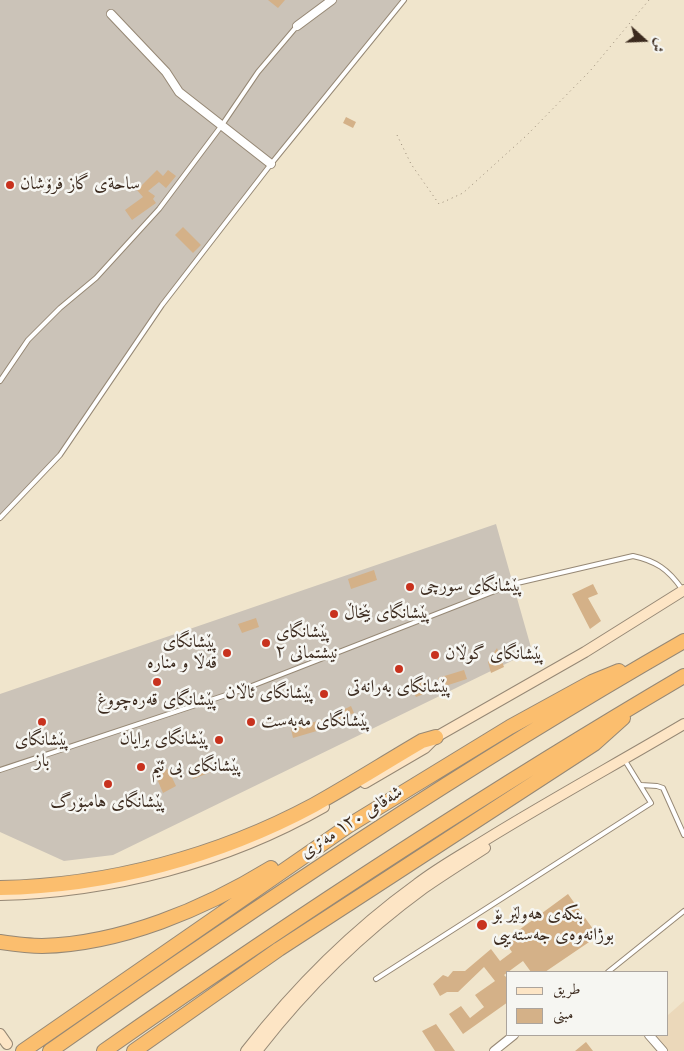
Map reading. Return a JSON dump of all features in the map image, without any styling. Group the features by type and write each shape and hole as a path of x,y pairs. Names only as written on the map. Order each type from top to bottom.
{"highway":[{"name":"شەقامی ١٢٠ مەتری","path":"50,1051 170,966 313,871 488,759 646,662 684,641"},
{"path":"0,942 42,946 103,938 180,914 227,893 348,826 518,722 592,682 646,662"},
{"path":"104,1051 363,874 684,676"},
{"path":"134,1051 279,948 594,744 635,705"},
{"path":"0,888 93,879 192,856 259,831 294,815 422,741 436,737"},
{"path":"22,1051 348,826"}],"street":[{"path":"297,26 332,0"},
{"path":"111,14 166,72 179,92 271,164"},
{"path":"0,895 44,893 135,879 219,854 292,825 425,748 436,737 584,652 684,590"},
{"path":"246,1051 268,1022 324,963 393,902 448,862 684,724"},
{"path":"257,1051 276,1027 332,967 392,913 442,876 584,782"},
{"path":"0,1034 7,1044"},
{"path":"494,1051 513,1036"},
{"path":"649,1036 663,1051"}],"lane":[{"path":"0,518 60,455 162,305 271,164 404,0"},
{"path":"0,381 28,340 60,308 96,278 159,209 222,125 258,72 297,26"},
{"path":"0,770 244,689 513,584 633,556 652,560 673,577 684,590"},
{"path":"376,979 651,803 624,759"},
{"path":"640,786 663,788 684,835"},
{"path":"609,971 684,911"}],"path":[{"path":"397,135 412,164 439,204 463,193 526,136 590,71 650,0"}],"shaded area":[{"path":"0,0 404,0 271,164 162,305 60,455 0,518"},
{"path":"496,524 532,651 113,855 64,861 0,832 0,694"},
{"path":"684,1001 684,1051 668,1051 654,1036 669,1036 669,1014"}],"building":[{"path":"268,0 285,0 278,8"},
{"path":"346,117 356,122 353,128 343,123"},
{"path":"157,170 163,176 168,170 176,176 166,188 159,182 148,191 155,196 153,199 156,203 132,220 125,210 143,197 137,190"},
{"path":"183,227 201,245 193,253 175,235"},
{"path":"374,570 377,580 351,589 348,579"},
{"path":"593,584 598,594 588,598 601,621 590,629 572,594"},
{"path":"256,618 259,627 242,633 238,624"},
{"path":"497,648 504,667 491,673 488,662"},
{"path":"464,670 467,679 442,687 438,678"},
{"path":"425,677 429,692 416,697 412,690"},
{"path":"351,706 354,713 319,728 320,730 293,738 291,729 324,719"},
{"path":"208,764 211,772 193,779 189,772"},
{"path":"168,769 176,786 163,793 155,774"},
{"path":"568,894 598,936 546,971 530,971 523,961 507,971 504,975 507,978 507,1003 463,1034 449,1014 461,1006 470,1018 484,1007 475,995 495,981 484,967 458,992 447,992 440,996 433,984 443,975 448,977 453,971 465,971 491,949 500,961 512,952 504,941"},
{"path":"436,1024 455,1051 435,1051 422,1031"},
{"path":"586,1042 593,1051 575,1051"}],"place":[{"name":"ساحةی گاز فرۆشان","path":"10,185"},
{"name":"پێشانگای سورچی","path":"410,587"},
{"name":"پێشانگای بێخاڵ","path":"334,614"},
{"name":"پێشانگای نیشتمانی ٢","path":"266,643"},
{"name":"پێشانگای قەڵا و منارە","path":"227,653"},
{"name":"پێشانگای گوڵان","path":"435,655"},
{"name":"پێشانگای بەرانەتی","path":"399,669"},
{"name":"پێشانگای قەرەچووغ","path":"157,682"},
{"name":"پێشانگای ئاڵان","path":"324,694"},
{"name":"پێشانگای باز","path":"42,722"},
{"name":"پێشانگای مەبەست","path":"251,722"},
{"name":"پێشانگای برایان","path":"219,740"},
{"name":"پێشانگای بی ئێم","path":"141,767"},
{"name":"پێشانگای هامبۆرگ","path":"108,784"},
{"name":"بنکەی هەولێر بۆ بوژانەوەی جەستەییی","path":"482,925"}]}
